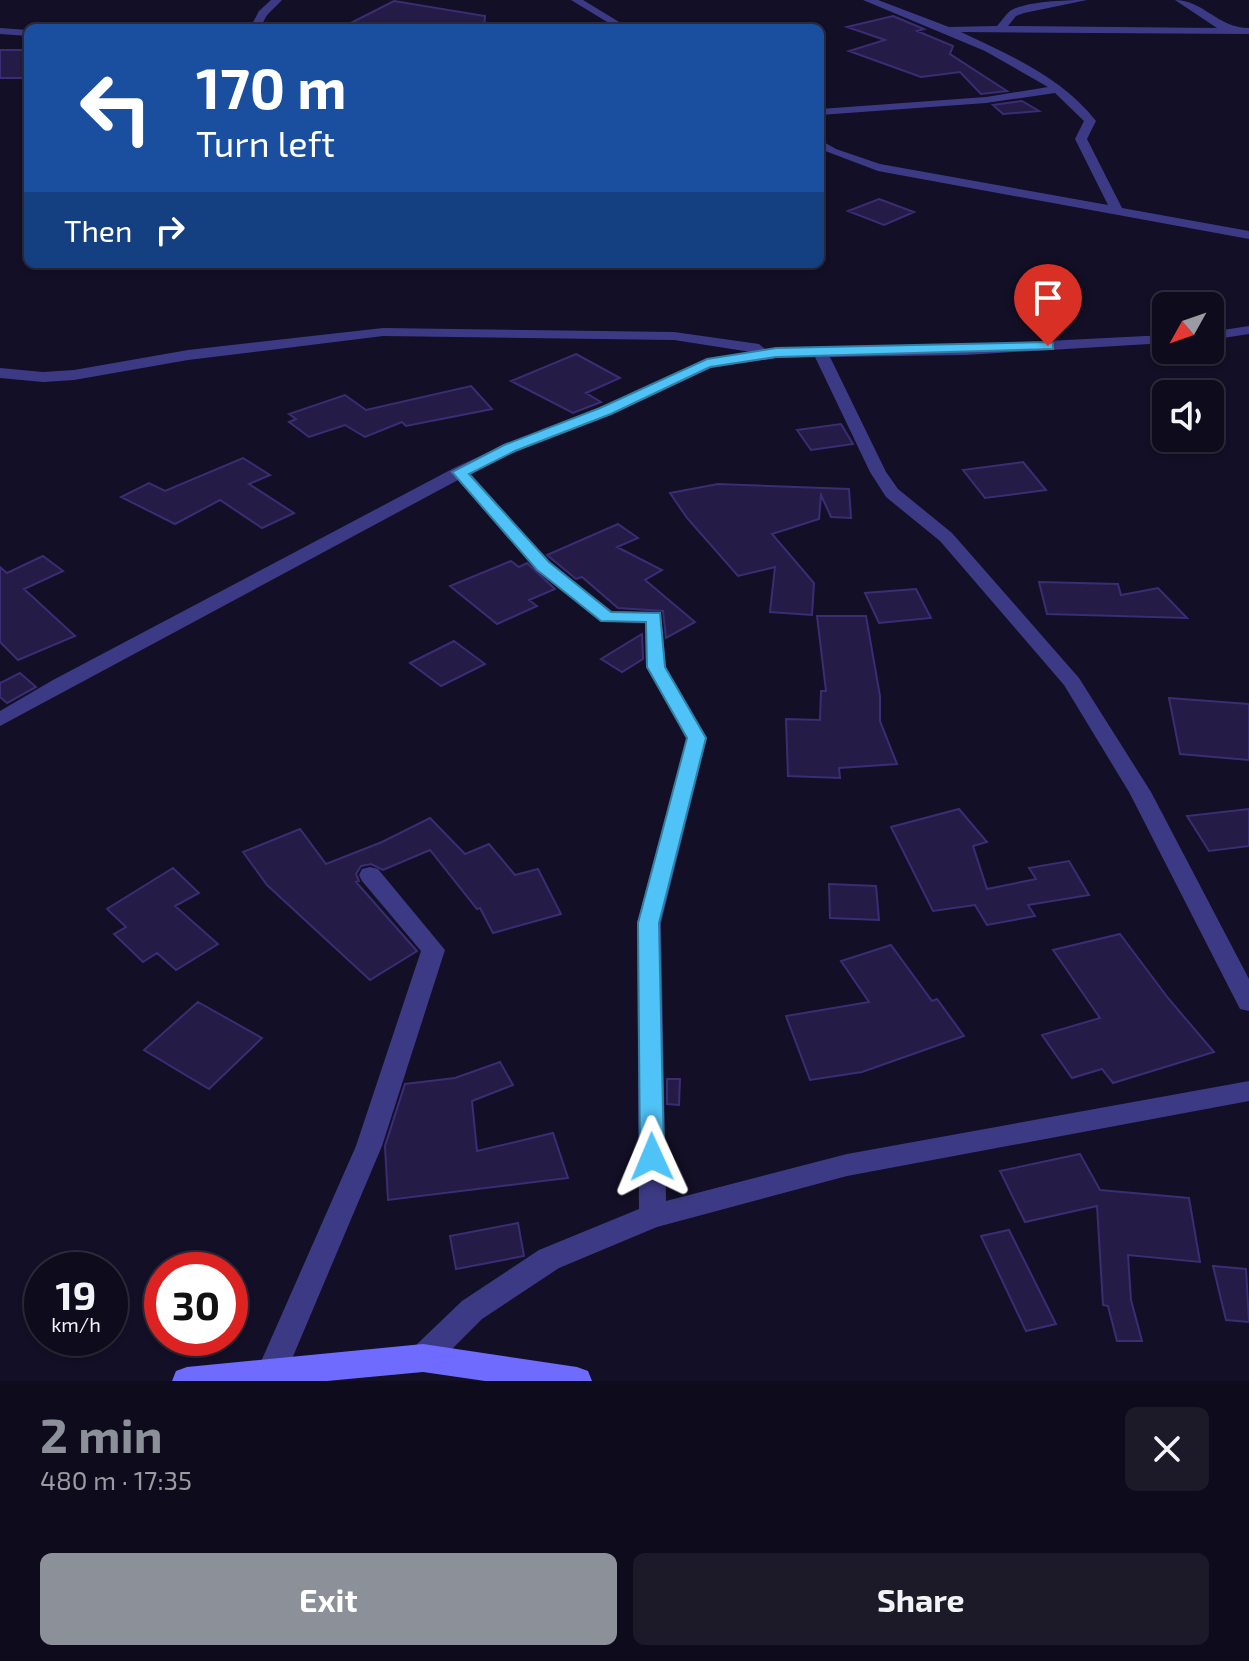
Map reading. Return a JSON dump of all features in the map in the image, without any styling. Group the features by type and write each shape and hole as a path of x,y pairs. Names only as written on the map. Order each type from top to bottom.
{"main road":[{"path":"187,1381 271,1377 423,1358 577,1381"}],"street":[{"path":"257,24 263,13 277,0"},
{"path":"576,0 617,24"},
{"path":"868,0 949,29 1057,89 1074,102 1090,121 1081,139 1116,209"},
{"path":"1000,29 1012,14 1022,10 1082,0"},
{"path":"1180,0 1228,30"},
{"path":"912,2 915,15"},
{"path":"949,29 1249,31"},
{"path":"0,31 24,33"},
{"path":"824,112 986,100 1057,89"},
{"path":"824,147 878,167 1249,235"},
{"path":"1224,334 1249,330"},
{"path":"0,373 43,377 74,375 188,355 383,332 674,336 776,353 821,354 1152,340"},
{"path":"0,720 60,684 510,448 606,411 707,364 776,353"},
{"path":"821,354 878,472 892,493 946,537 1072,682 1140,792 1249,1002"},
{"path":"460,472 543,566 607,617 654,617 656,667 697,738 649,923 653,1216"},
{"path":"271,1377 369,1146 433,950 370,875"},
{"path":"423,1358 472,1310 549,1259 653,1216 847,1165 1249,1091"}],"building":[{"path":"394,1 485,16 484,24 349,24"},
{"path":"893,16 924,29 917,31 953,46 950,54 1007,91 981,94 960,72 921,77 849,51 885,40 847,27"},
{"path":"0,50 24,50 22,78 0,78"},
{"path":"1022,101 1039,111 1003,114 993,105"},
{"path":"879,199 914,212 884,225 848,211"},
{"path":"576,354 620,378 586,393 601,402 573,413 511,381"},
{"path":"471,386 492,409 406,426 402,422 365,437 345,425 309,437 289,422 296,419 289,414 345,395 366,410"},
{"path":"841,424 853,444 811,450 797,430"},
{"path":"243,458 270,475 249,484 294,513 262,528 220,500 175,524 121,497 149,483 165,491"},
{"path":"1023,462 1046,490 985,498 963,470"},
{"path":"718,484 849,489 851,518 831,517 821,495 819,519 772,534 814,583 812,615 770,612 775,567 738,576 687,518 670,493"},
{"path":"618,524 638,538 617,547 662,570 645,580 695,622 666,638 663,611 618,608 582,577 576,579 547,555"},
{"path":"43,556 63,571 24,589 75,636 18,660 0,642 0,567 7,573"},
{"path":"511,561 519,567 527,563 555,589 529,600 537,606 497,624 450,586"},
{"path":"1039,582 1118,584 1121,595 1158,588 1187,618 1047,614"},
{"path":"916,589 931,618 879,623 865,593"},
{"path":"817,616 866,616 880,696 880,721 897,764 839,768 840,778 788,776 786,719 820,720 821,691 826,691"},
{"path":"642,634 643,659 622,672 601,659"},
{"path":"454,641 485,664 441,686 410,663"},
{"path":"20,673 36,687 7,703 0,697 0,683"},
{"path":"1169,698 1249,704 1249,760 1180,754"},
{"path":"959,809 987,842 973,846 987,889 1036,879 1029,868 1069,861 1089,895 1028,905 1035,916 987,925 975,905 933,911 891,827"},
{"path":"1249,809 1249,846 1209,851 1187,816"},
{"path":"430,818 465,854 489,844 515,875 538,869 561,914 493,933 480,908 477,909 430,850 383,870 371,864 361,866 356,874 359,881 356,882 417,951 370,980 267,885 243,852 300,829 326,864 382,842"},
{"path":"173,868 199,893 175,906 218,944 176,970 157,953 143,962 114,934 126,927 107,909"},
{"path":"829,884 876,886 879,920 830,918"},
{"path":"1120,934 1214,1052 1113,1083 1102,1069 1072,1078 1042,1035 1100,1018 1053,950"},
{"path":"891,945 932,1001 937,999 964,1036 862,1072 810,1080 786,1016 869,1002 841,961"},
{"path":"198,1002 262,1038 209,1089 144,1050"},
{"path":"500,1062 513,1085 472,1101 477,1151 553,1133 568,1178 388,1200 385,1146 405,1084 455,1078"},
{"path":"667,1079 680,1079 679,1105 667,1104"},
{"path":"1080,1154 1100,1190 1189,1198 1200,1262 1128,1255 1131,1300 1142,1341 1117,1341 1108,1306 1103,1305 1097,1206 1025,1222 1000,1171"},
{"path":"518,1223 524,1256 456,1269 450,1236"},
{"path":"1009,1230 1056,1324 1026,1331 981,1236"},
{"path":"1213,1266 1246,1269 1249,1322 1226,1320"}],"route":[{"path":"652,1157 649,923 697,738 656,667 654,617 607,617 543,566 460,472 510,448 606,411 707,364 776,353 1048,346"}]}
